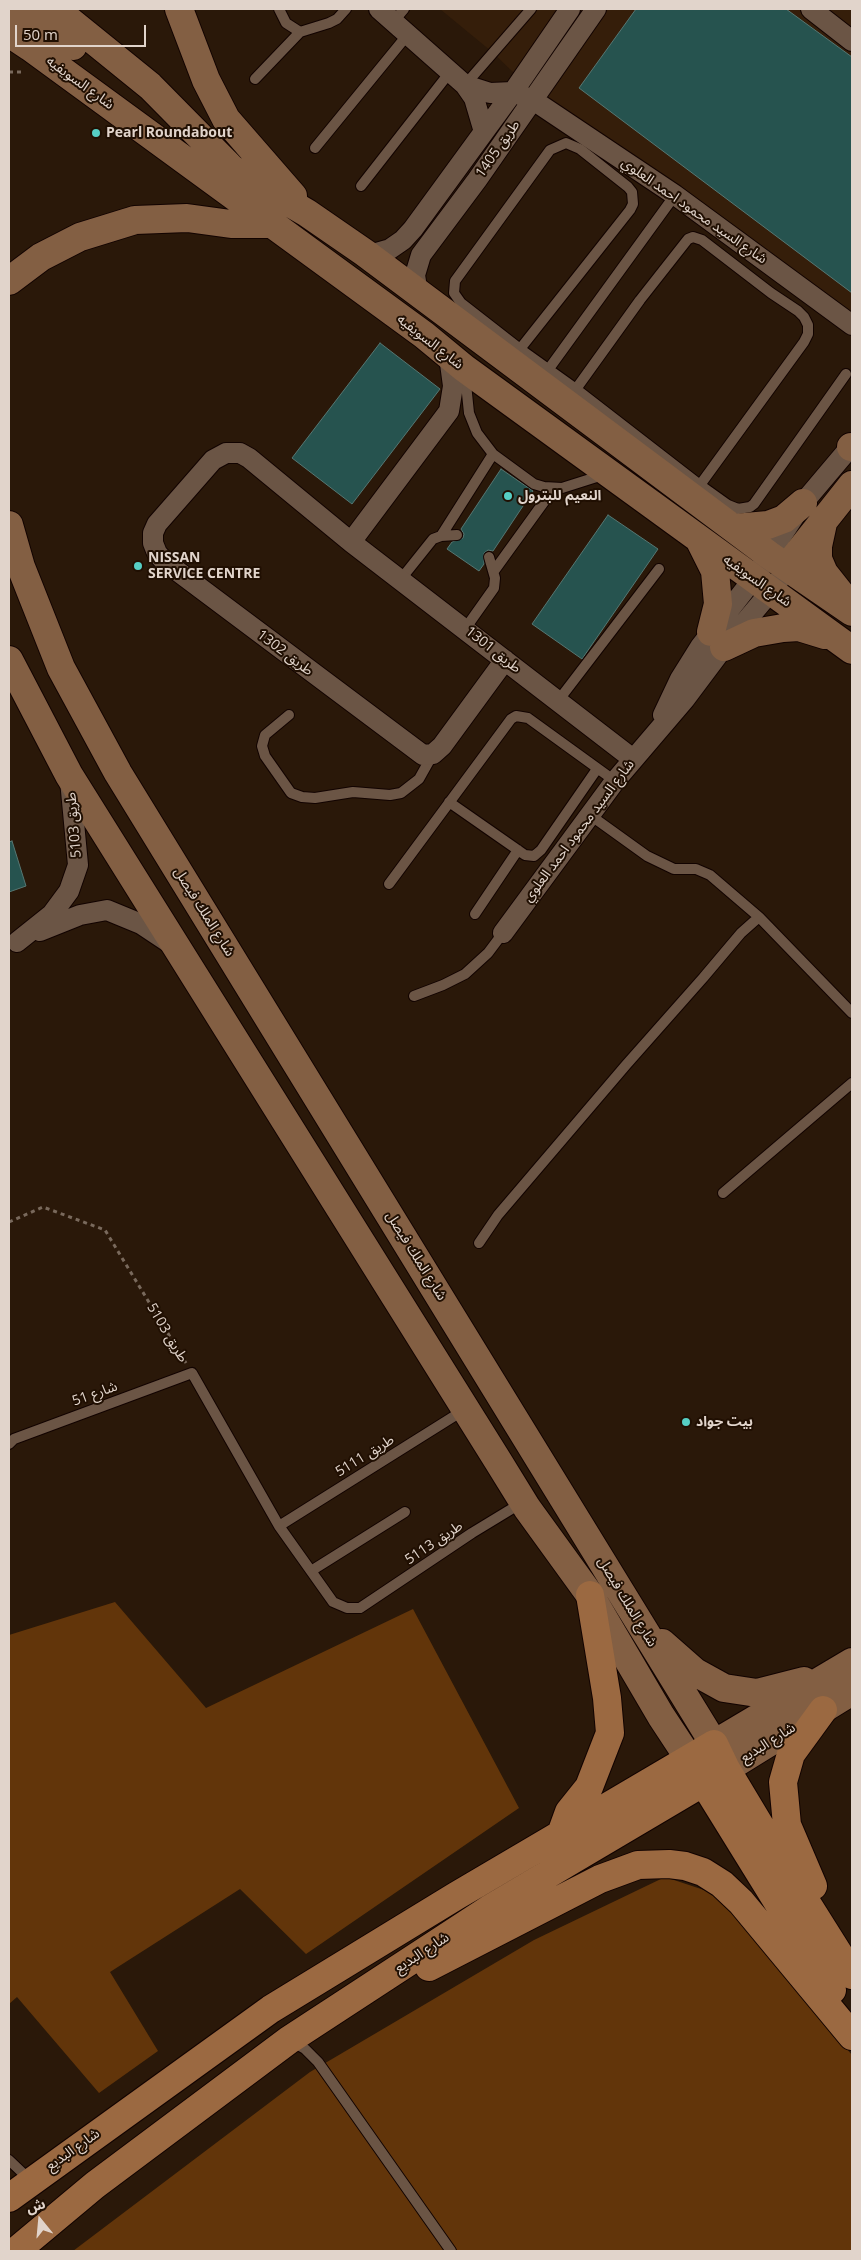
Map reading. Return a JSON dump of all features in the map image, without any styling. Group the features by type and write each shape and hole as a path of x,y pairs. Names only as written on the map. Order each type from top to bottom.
{"main road":[{"name":"شارع السويفيه","path":"55,9 150,86 232,169 307,213 365,253 778,561 852,612"},
{"path":"179,9 206,80 226,119 307,213"},
{"path":"9,11 26,15 43,24 232,169"},
{"name":"شارع السويفيه","path":"9,33 38,52 700,541 845,644"},
{"path":"9,281 41,257 80,237 135,220 187,218 231,224 271,224"},
{"name":"شارع السيد محمود احمد العلوي","path":"778,561 824,520 852,485"},
{"path":"735,528 768,525 784,519 803,503"},
{"path":"824,520 818,546 818,559 832,584 852,607"},
{"name":"شارع الملك فيصل","path":"9,524 21,567 61,668 118,773 566,1500 637,1620 714,1744 726,1769 801,1894 852,1975"},
{"path":"700,541 715,571 718,604 717,640 783,628 799,627 845,644"},
{"name":"شارع الملك فيصل","path":"9,660 69,775 524,1502 590,1595 661,1716 852,2022"},
{"path":"561,1834 569,1812 589,1786 610,1733 607,1698 590,1595"},
{"path":"637,1620 695,1672 724,1688 757,1693 847,1675"},
{"name":"شارع البديع","path":"16,2251 95,2185 299,2033 491,1908 823,1710 847,1675"},
{"name":"شارع البديع","path":"9,2198 31,2180 271,2010 456,1896 688,1757 847,1675"},
{"path":"823,1710 791,1754 786,1767 783,1782 786,1824 808,1876 852,1958"},
{"path":"299,2033 600,1879 638,1865 669,1864 703,1872 722,1884 741,1902 852,2036"}],"street":[{"name":"طريق 1405","path":"365,253 376,254 390,249 403,240 513,92 570,9"},
{"name":"طريق 1405","path":"418,294 416,275 421,255 596,9"},
{"path":"811,9 852,40"},
{"name":"طريق 1405","path":"396,18 465,85 474,98 484,132"},
{"name":"طريق 1405","path":"465,85 490,93 513,92"},
{"name":"شارع السيد محمود احمد العلوي","path":"513,92 533,100 675,195 852,325"},
{"path":"352,542 449,410 457,362"},
{"name":"شارع السيد محمود احمد العلوي","path":"503,933 615,782 657,730 680,679 717,640 763,584 778,561 803,503 852,446"},
{"name":"طريق 1301","path":"233,452 249,458 352,542 634,759"},
{"name":"طريق 1302","path":"233,452 226,453 213,460 157,524 153,533 153,543 157,553 164,561 417,753 423,755 433,754"},
{"path":"433,754 442,746 505,660"},
{"name":"طريق 5103","path":"13,944 52,914 69,891 78,866 69,775"},
{"name":"طريق 5103","path":"13,944 58,923 107,910 141,924 180,951"}],"lane":[{"path":"279,9 286,23 300,32"},
{"path":"256,79 300,32 337,19 346,9"},
{"path":"465,85 531,9"},
{"path":"315,148 396,18"},
{"path":"361,186 450,72"},
{"path":"520,349 633,204 632,192 628,187 580,149 566,143 550,150 455,281 454,293 461,303 520,349 548,370 576,389 700,485 733,508 744,509 754,504 846,374"},
{"path":"548,370 675,195"},
{"path":"576,389 640,300 688,239 693,237 702,240 755,282 798,311 808,325 808,334 804,342 700,485"},
{"path":"457,362 469,413 477,433 492,454 534,484 554,488 570,486 610,473"},
{"path":"441,536 492,454"},
{"path":"494,571 554,488"},
{"path":"401,579 426,545 441,536 457,534"},
{"path":"465,629 494,588 494,571 489,557"},
{"path":"558,701 659,569"},
{"path":"289,715 266,735 262,746 265,756 291,793 302,797 315,798 353,792 390,795 401,793 419,779 433,754"},
{"path":"389,884 506,723 516,716 528,718 615,782"},
{"path":"449,802 518,850 530,856 538,853 597,769"},
{"path":"590,815 647,856 674,869 696,869 710,875 759,917 852,1014"},
{"path":"475,914 518,850"},
{"path":"480,1243 498,1215 626,1064 703,978 740,933 759,917"},
{"path":"414,996 443,986 465,974 488,953 503,933"},
{"path":"723,1193 852,1083"},
{"name":"شارع 51","path":"9,1444 14,1439 192,1373"},
{"name":"طريق 5103","path":"192,1373 279,1526 333,1602 347,1608 360,1608"},
{"name":"طريق 5111","path":"279,1526 465,1409"},
{"name":"طريق 5113","path":"360,1608 472,1533 524,1502"},
{"path":"311,1571 405,1512"},
{"path":"299,2033 305,2049 318,2062 451,2251"},
{"path":"9,2160 31,2180"}],"path":[{"path":"9,72 23,71 30,76"},
{"name":"طريق 5103","path":"9,1222 43,1207 105,1230 192,1373"}],"shaded area":[{"path":"440,9 852,9 852,327 556,113 491,51"},
{"path":"115,1602 206,1708 413,1609 519,1808 306,1954 240,1889 110,1972 158,2051 99,2093 17,1997 9,2004 9,1635"},
{"path":"665,1877 716,1894 852,2055 852,2251 73,2251 310,2072 534,1940"}],"building":[{"path":"636,9 786,9 852,57 852,293 579,88"},
{"path":"380,343 440,389 352,504 292,458"},
{"path":"501,469 533,491 493,551 488,550 484,553 484,564 479,571 447,549 452,542 463,538 464,534 461,529"},
{"path":"608,515 658,549 582,659 532,624"},
{"path":"12,841 26,886 9,892 9,842"}],"place":[{"name":"Pearl Roundabout","path":"96,133"},
{"name":"النعيم للبترول","path":"508,496"},
{"name":"NISSAN SERVICE CENTRE","path":"138,566"},
{"name":"بيت جواد","path":"686,1422"}]}
